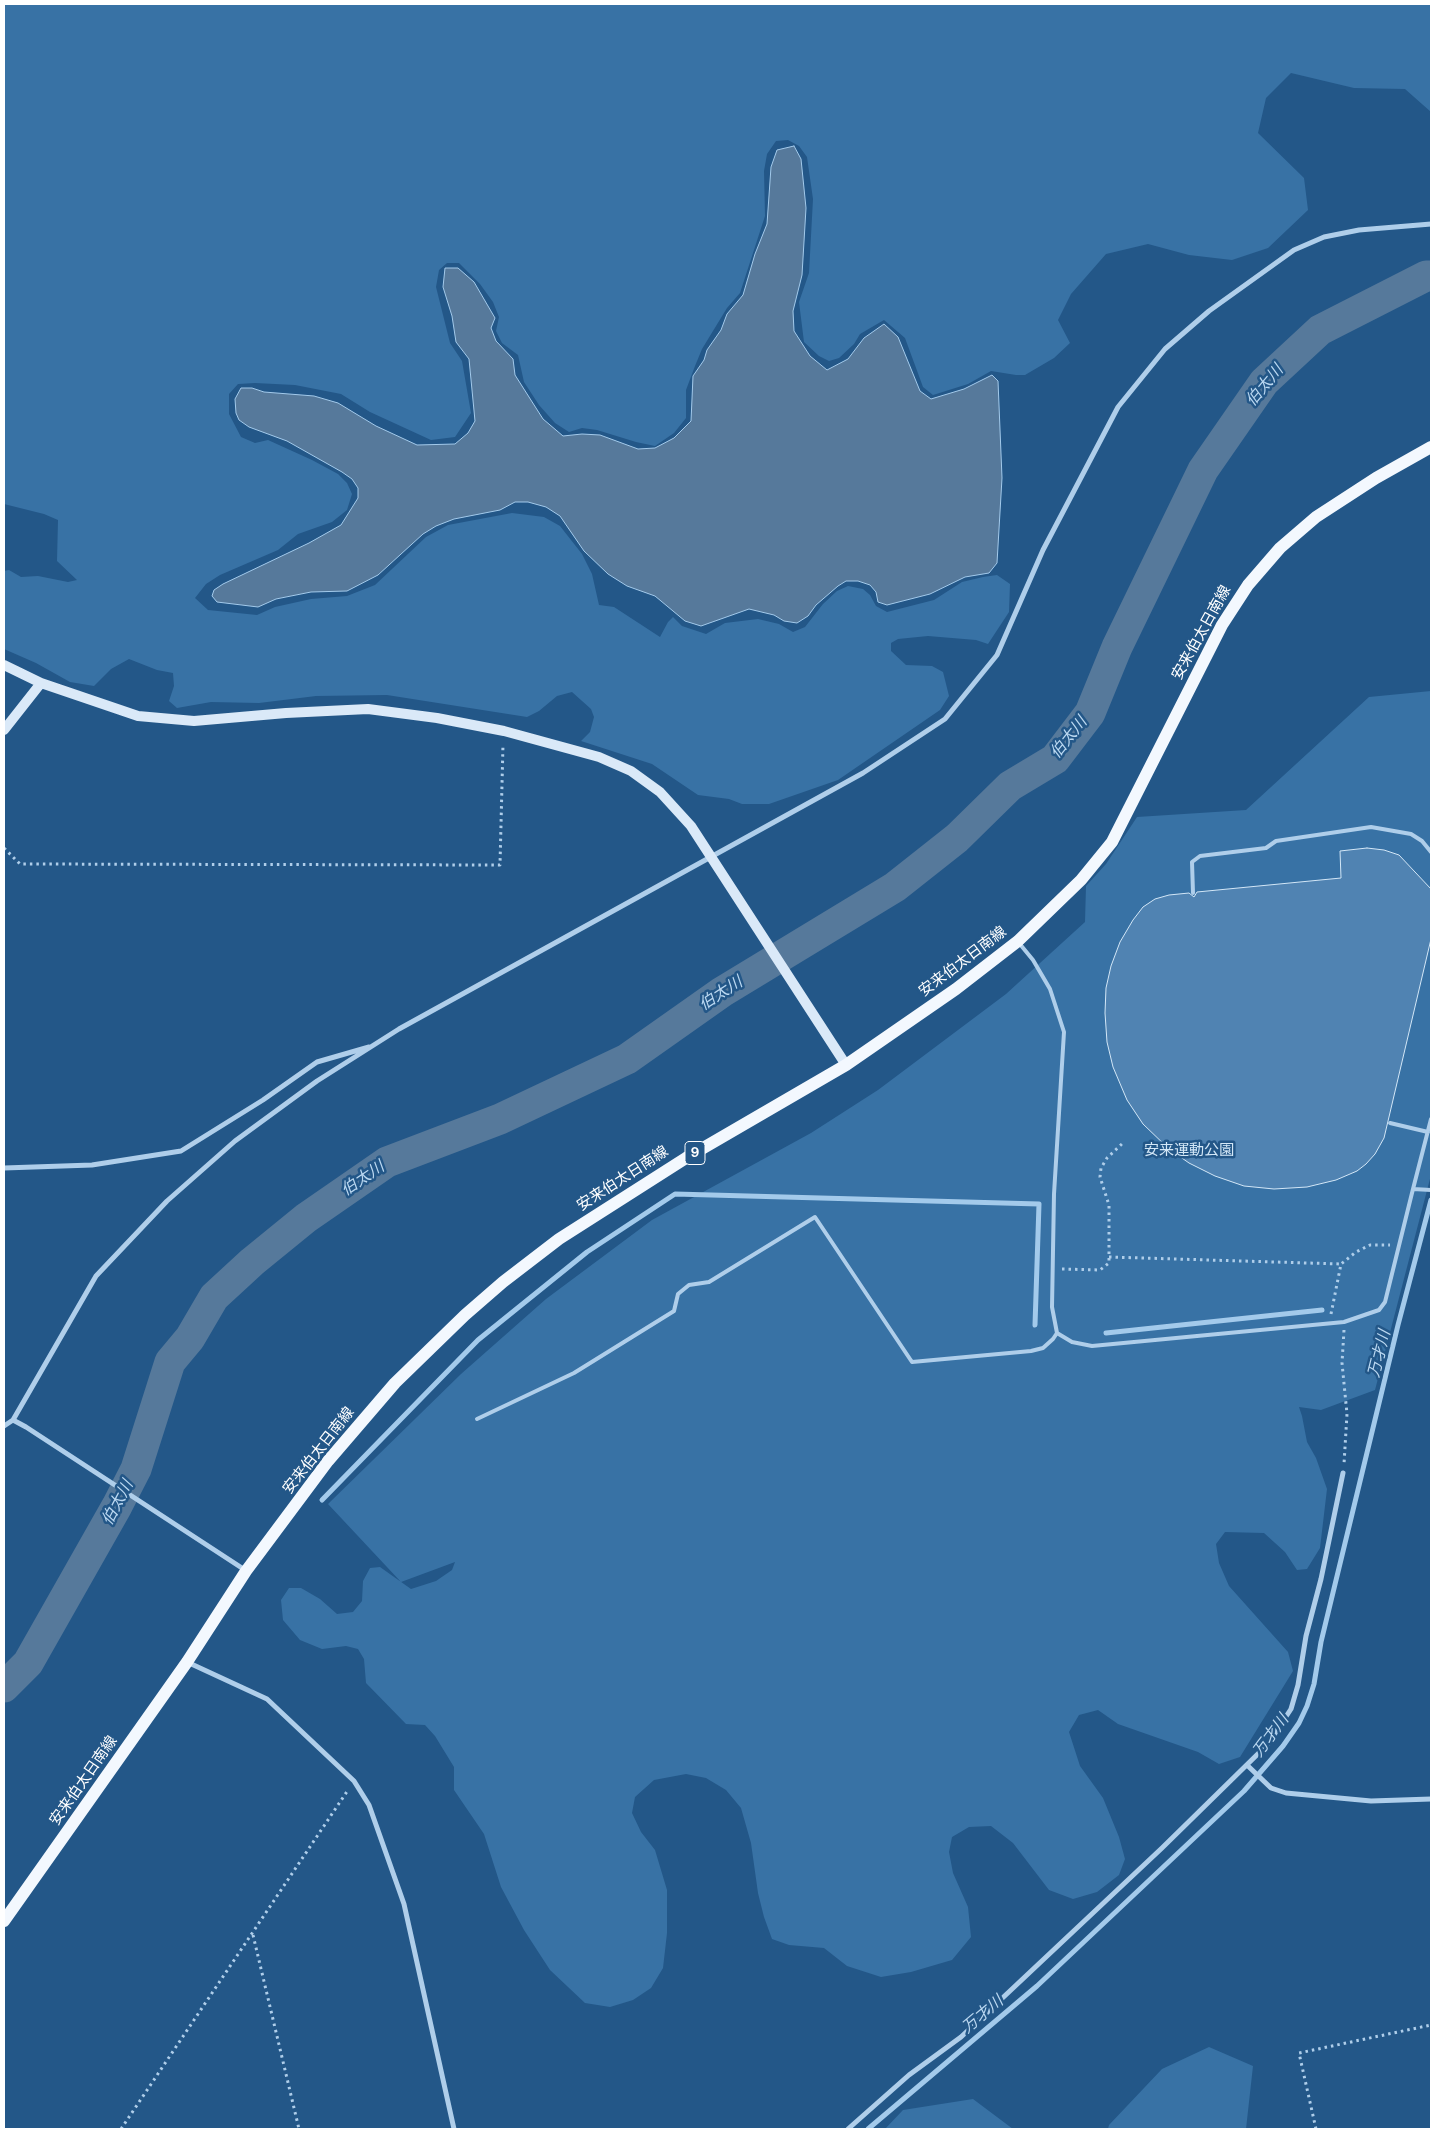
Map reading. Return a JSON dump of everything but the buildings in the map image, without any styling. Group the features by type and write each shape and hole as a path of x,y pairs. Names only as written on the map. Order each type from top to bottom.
{"main road":[{"name":"安来伯太日南線","path":"4,1921 187,1662 246,1571 328,1461 395,1383 465,1315 559,1239 686,1158 846,1066 956,989 1018,941 1081,880 1112,842 1222,625 1248,585 1280,548 1316,517 1376,478 1431,447"}],"street":[{"path":"4,1426 13,1420 96,1276 167,1200 235,1141 317,1081 377,1045 399,1029 716,862 737,841 863,773 945,719 997,655 1044,550 1118,407 1165,349 1265,269 1294,250 1324,237 1359,230 1431,224"},
{"path":"4,665 41,683 138,716 194,720 368,709 437,718 504,731 600,757 631,771 660,792 691,826 846,1066"},
{"path":"4,730 41,683"},
{"path":"4,1168 92,1164 182,1151 263,1100 317,1062 377,1045"},
{"path":"13,1420 246,1571"},
{"path":"848,2129 909,2075 961,2036 1248,1766 1268,1744 1291,1709 1298,1685 1306,1636 1321,1579 1343,1473"},
{"path":"187,1662 267,1699 354,1781 369,1805 404,1904 454,2129"},
{"path":"1248,1766 1272,1788 1286,1793 1372,1801 1431,1799"}],"lane":[{"path":"1193,893 1192,862 1200,856 1266,848 1276,841 1371,827 1411,834 1431,852"},
{"path":"477,1419 574,1373 674,1311 678,1294 689,1285 710,1282 815,1217 912,1362 1031,1351 1043,1348 1054,1340 1057,1333 1052,1307 1052,1269 1064,1032 1050,989 1033,960 1018,941"},
{"path":"1057,1333 1072,1342 1092,1346 1330,1324 1344,1322 1379,1310 1385,1302 1431,1119"},
{"path":"1390,1123 1428,1132"},
{"path":"1413,1189 1431,1190"}],"path":[{"path":"4,848 20,864 500,865 504,731"},
{"path":"1052,1269 1100,1270 1109,1263 1109,1205 1100,1177 1101,1168 1107,1158 1124,1142"},
{"path":"1109,1257 1341,1264 1356,1252 1370,1246 1381,1244 1398,1246"},
{"path":"1330,1324 1341,1264"},
{"path":"1343,1473 1347,1414 1342,1364 1344,1322"},
{"path":"121,2129 354,1781"},
{"path":"252,1934 299,2129"},
{"path":"1316,2129 1299,2054 1431,2025"}],"green space":[{"path":"4,4 1431,4 1431,112 1405,89 1354,88 1291,73 1266,98 1258,133 1304,178 1308,210 1268,248 1232,260 1189,255 1148,244 1106,254 1071,294 1058,320 1070,343 1054,358 1025,375 991,371 968,384 933,395 923,387 905,338 884,320 860,334 854,344 839,358 829,361 819,356 804,342 799,302 809,273 813,199 807,157 799,146 788,140 776,141 767,154 764,171 765,216 740,293 727,308 702,349 695,366 686,390 686,418 674,433 655,446 597,430 582,428 569,432 555,423 539,405 524,382 518,355 502,343 496,331 499,317 493,302 480,284 459,263 447,263 439,270 436,287 450,343 462,361 471,413 455,437 431,440 370,412 341,394 295,385 238,384 229,394 229,414 241,437 255,443 268,440 312,460 338,474 347,483 352,494 347,510 332,522 298,534 278,550 220,575 206,584 195,598 208,610 257,615 275,607 311,599 347,596 375,585 426,537 448,525 512,513 544,517 560,526 582,554 592,574 599,605 614,607 660,637 673,617 682,626 706,634 725,623 758,619 779,624 793,632 805,627 823,604 837,591 848,586 863,589 870,595 876,606 887,612 934,600 962,582 983,577 997,575 1010,584 1009,612 988,644 976,640 928,636 898,639 891,643 891,651 906,665 932,666 943,672 949,696 940,710 838,780 769,804 742,804 729,799 698,795 652,764 581,741 590,732 594,717 591,709 572,692 557,696 539,711 527,717 387,695 316,696 259,703 211,702 177,708 169,701 174,686 173,673 157,670 129,659 111,669 94,686 70,682 36,663 4,649 4,571 9,570 21,577 38,576 68,582 77,580 57,561 58,520 44,514 4,504"},
{"name":"安来運動公園","path":"1431,691 1431,1175 1375,1390 1321,1410 1299,1407 1307,1442 1316,1458 1327,1489 1320,1548 1307,1569 1297,1570 1285,1552 1264,1533 1225,1532 1216,1544 1219,1563 1229,1586 1288,1652 1293,1671 1240,1757 1219,1764 1198,1752 1118,1724 1098,1710 1079,1715 1069,1732 1080,1766 1103,1798 1119,1837 1125,1859 1119,1875 1097,1892 1073,1899 1049,1890 1013,1843 991,1826 969,1827 952,1837 949,1852 953,1873 968,1907 971,1937 952,1960 911,1972 881,1977 847,1966 824,1948 789,1945 772,1939 758,1893 751,1843 741,1808 726,1790 706,1778 686,1774 654,1780 635,1797 632,1813 641,1832 655,1850 667,1890 667,1933 663,1968 651,1988 633,2000 610,2007 585,2003 550,1970 524,1930 501,1887 484,1834 454,1790 454,1767 435,1736 425,1725 406,1724 366,1683 364,1659 358,1649 346,1646 322,1649 300,1640 283,1620 281,1600 289,1588 301,1588 320,1599 337,1614 353,1612 362,1601 363,1581 370,1568 380,1567 401,1582 328,1504 461,1374 546,1299 652,1220 811,1133 878,1090 1006,994 1085,922 1086,886 1106,864 1137,817 1246,810 1369,697","holes":["455,1562 452,1570 436,1581 411,1589 401,1582"]},
{"path":"1209,2047 1253,2066 1246,2129 1108,2129 1109,2125 1162,2069"},
{"path":"973,2099 1013,2129 885,2129 903,2110"}],"shaded area":[{"path":"794,146 801,159 806,208 802,275 793,311 794,331 810,356 827,370 848,359 864,338 884,324 898,337 920,391 931,399 964,389 992,375 998,381 1002,478 997,563 989,573 965,577 930,594 887,605 878,602 876,592 870,585 858,581 846,581 816,605 808,616 797,623 784,621 774,615 749,609 701,626 685,621 655,596 627,586 608,574 584,551 560,516 546,507 528,502 515,502 500,510 454,519 436,526 423,534 378,575 347,591 311,592 276,599 258,607 217,602 212,596 214,590 223,584 309,543 341,525 358,498 358,488 352,479 342,472 287,441 249,427 239,420 236,413 235,399 241,388 314,396 338,403 376,426 417,445 455,444 468,433 475,421 469,359 456,342 452,316 443,287 445,268 458,268 474,282 495,318 491,328 496,341 513,359 515,375 543,419 563,436 600,435 638,449 655,448 674,438 691,421 693,376 704,360 707,350 721,330 727,314 743,295 755,254 767,224 771,167 777,150"}],"waterway":[{"name":"伯太川","path":"4,1687 28,1663 117,1506 136,1469 170,1362 190,1338 214,1297 252,1262 306,1218 387,1162 500,1119 627,1059 722,992 895,887 957,838 1010,786 1055,759 1090,713 1117,647 1203,470 1264,382 1320,330 1426,276 1431,276"},
{"path":"322,1500 478,1340 587,1252 675,1194 1039,1204 1035,1325"},
{"name":"万才川","path":"868,2129 1037,1986 1244,1791 1283,1746 1299,1723 1314,1684 1321,1642 1398,1325 1431,1200"},
{"path":"1106,1333 1322,1310"}]}
